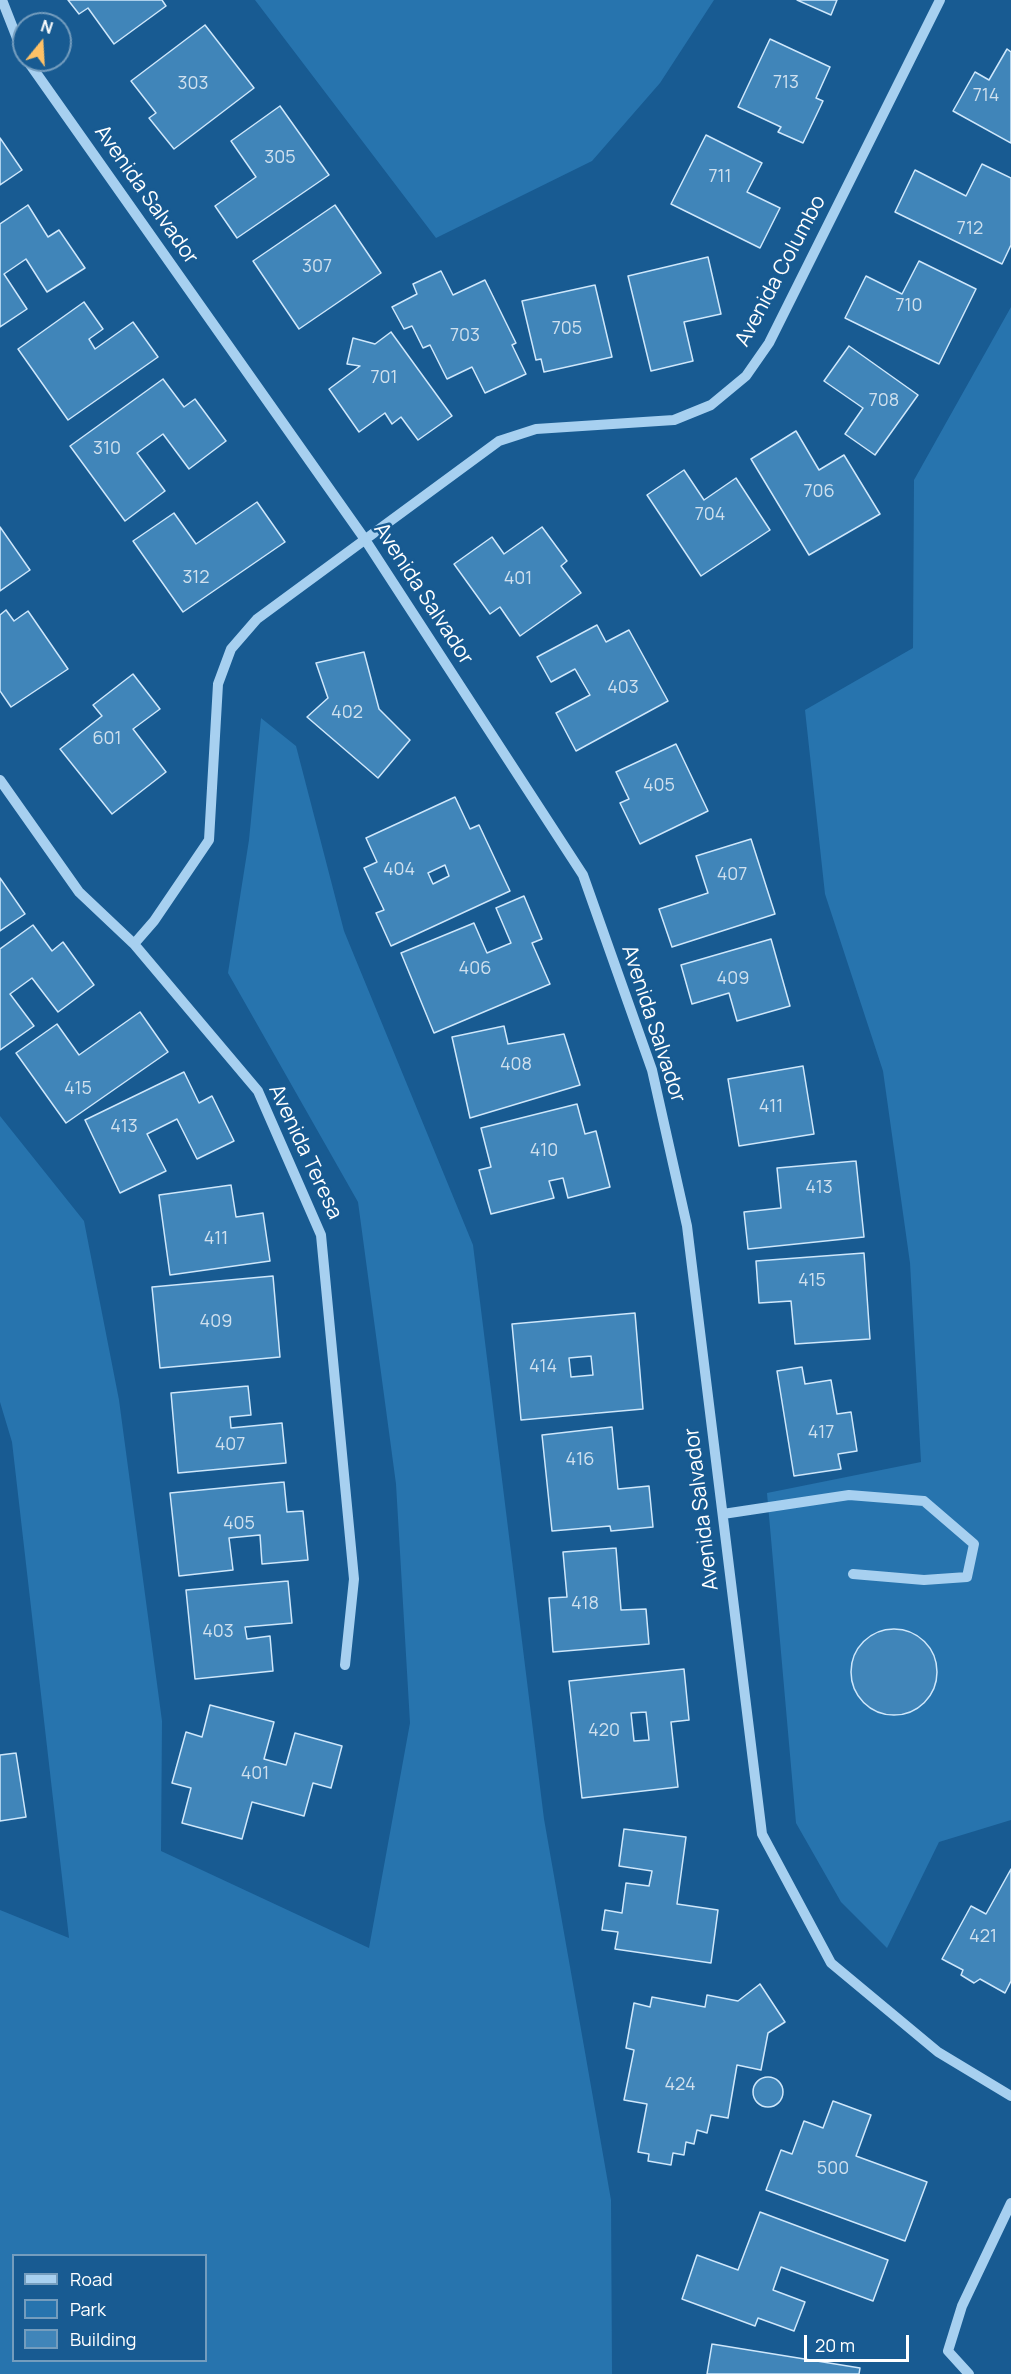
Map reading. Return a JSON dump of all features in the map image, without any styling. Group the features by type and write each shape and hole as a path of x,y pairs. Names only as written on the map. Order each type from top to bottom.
{"street":[{"path":"2,0 12,25"},
{"name":"Avenida Columbo","path":"134,944 154,921 209,840 218,684 231,649 257,619 364,538 396,518 499,441 536,429 674,420 711,405 746,376 769,344 940,0"},
{"name":"Avenida Salvador","path":"35,72 364,538 582,875 652,1070 687,1226 762,1834 831,1963 938,2052 1011,2096"},
{"name":"Avenida Teresa","path":"0,780 79,892 134,944 258,1090 321,1235 354,1580 345,1665"},
{"path":"723,1514 849,1495 924,1501 974,1544 967,1577 924,1580 853,1574"},
{"path":"969,2374 948,2351 962,2306 1011,2203"}],"green space":[{"path":"255,0 714,0 660,83 592,161 436,238"},
{"path":"1011,307 1011,1820 939,1842 887,1948 841,1902 796,1823 767,1493 921,1462 910,1263 883,1071 825,894 805,710 913,648 914,480"},
{"path":"261,718 296,746 344,931 473,1245 544,1819 611,2200 612,2374 0,2374 0,1910 69,1938 12,1442 0,1402 0,1116 84,1221 119,1400 162,1721 161,1851 369,1948 410,1723 396,1484 358,1202 228,973 249,840"}],"building":[{"path":"68,0 162,0 166,6 114,44 88,8 79,14"},
{"path":"797,0 837,0 831,15"},
{"path":"205,25 254,88 174,149 149,118 156,113 131,81"},
{"path":"770,39 830,67 816,98 823,101 803,143 778,132 781,127 738,107"},
{"path":"1007,49 1011,52 1011,143 953,111 975,72 989,80"},
{"path":"280,106 329,175 237,238 215,206 256,177 231,141"},
{"path":"706,135 762,163 747,192 780,208 760,248 671,204"},
{"path":"0,138 22,170 0,185"},
{"path":"982,164 1011,178 1011,245 1002,264 895,212 915,170 966,196"},
{"path":"28,205 48,237 59,230 85,268 47,292 26,259 4,274 27,309 0,327 0,224"},
{"path":"335,205 381,273 299,329 253,261"},
{"path":"708,257 721,314 684,322 693,361 651,371 628,276"},
{"path":"919,261 976,289 939,364 845,318 866,276 902,294"},
{"path":"441,271 453,295 485,280 516,343 512,345 526,374 485,393 472,367 447,379 430,345 423,348 412,326 404,329 392,307 417,294 413,284"},
{"path":"595,285 612,357 544,372 541,359 536,360 522,301"},
{"path":"84,302 103,329 89,339 95,349 133,322 158,357 68,420 18,349"},
{"path":"391,332 452,416 418,440 401,417 392,424 385,413 359,432 329,389 360,366 347,364 353,338 375,344"},
{"path":"849,346 918,395 875,455 845,434 863,408 824,381"},
{"path":"163,379 184,407 195,399 226,441 189,469 163,434 137,453 165,491 125,521 70,446"},
{"path":"796,431 819,470 844,455 880,514 809,555 751,459"},
{"path":"684,470 704,500 736,478 770,530 701,576 647,495"},
{"path":"257,502 285,542 183,612 133,541 174,513 196,544"},
{"path":"0,527 30,570 0,591"},
{"path":"542,527 567,561 561,566 581,593 520,636 500,607 490,614 454,564 492,537 504,554"},
{"path":"6,610 14,621 28,611 68,669 11,707 0,691 0,615"},
{"path":"597,625 606,642 629,630 668,701 576,751 556,713 590,695 575,669 551,682 537,657"},
{"path":"364,652 379,709 410,740 378,778 307,717 328,698 316,663"},
{"path":"133,674 160,709 133,729 166,772 112,814 60,749 102,716 93,705"},
{"path":"676,744 708,811 640,844 620,803 629,799 616,772"},
{"path":"455,797 470,829 479,825 510,891 391,946 376,913 384,910 364,868 377,862 366,838","holes":["445,865 449,876 433,884 428,873"]},
{"path":"751,839 775,914 672,947 659,909 708,893 696,856"},
{"path":"0,878 25,914 0,931"},
{"path":"524,896 542,939 532,943 550,984 434,1033 401,953 474,923 487,953 511,943 496,908"},
{"path":"33,925 52,951 63,942 94,985 58,1012 32,978 10,994 34,1026 0,1050 0,949"},
{"path":"771,939 790,1006 737,1021 729,993 692,1004 681,965"},
{"path":"140,1012 168,1052 66,1123 16,1053 57,1024 79,1055"},
{"path":"504,1026 508,1044 564,1034 580,1085 470,1118 452,1037"},
{"path":"803,1066 814,1134 739,1146 728,1079"},
{"path":"184,1072 199,1103 212,1096 234,1141 197,1159 177,1119 147,1134 166,1171 120,1193 85,1120"},
{"path":"577,1104 585,1134 596,1131 610,1187 568,1198 563,1178 549,1181 554,1198 491,1214 479,1170 491,1167 481,1128"},
{"path":"856,1161 864,1237 748,1249 744,1212 781,1208 777,1168"},
{"path":"231,1185 236,1217 263,1213 270,1261 170,1275 159,1195"},
{"path":"864,1253 870,1339 795,1344 791,1301 759,1303 756,1261"},
{"path":"273,1276 280,1357 160,1368 152,1287"},
{"path":"635,1313 643,1409 521,1420 512,1324","holes":["591,1356 593,1375 571,1377 569,1358"]},
{"path":"802,1367 805,1384 831,1380 837,1414 851,1412 857,1451 838,1454 841,1469 794,1476 777,1371"},
{"path":"248,1386 251,1415 230,1417 231,1428 282,1423 286,1463 178,1473 171,1393"},
{"path":"612,1427 618,1489 649,1486 653,1527 611,1531 610,1526 552,1531 542,1435"},
{"path":"284,1482 287,1512 303,1511 308,1560 262,1564 260,1535 229,1538 233,1570 179,1576 170,1493"},
{"path":"616,1548 621,1610 646,1609 649,1644 553,1652 549,1598 567,1597 563,1552"},
{"path":"288,1581 292,1623 245,1627 247,1639 270,1636 273,1671 195,1679 186,1590"},
{"path":"894,1629 918,1636 930,1648 937,1672 930,1696 918,1708 894,1715 870,1708 858,1696 851,1672 858,1648 870,1636"},
{"path":"684,1669 689,1720 671,1722 678,1787 582,1798 569,1681","holes":["646,1712 649,1740 634,1741 631,1713"]},
{"path":"210,1705 274,1722 264,1759 286,1765 295,1733 342,1746 331,1788 313,1783 304,1816 252,1802 242,1839 182,1823 191,1788 172,1783 186,1732 202,1737"},
{"path":"16,1753 26,1817 0,1821 0,1755"},
{"path":"624,1829 686,1837 677,1904 718,1910 711,1963 615,1949 618,1932 602,1930 605,1910 622,1913 626,1883 649,1886 652,1871 619,1866"},
{"path":"1011,1869 1011,1981 1005,1993 980,1979 974,1983 961,1975 963,1970 942,1959 971,1906 986,1914"},
{"path":"760,1984 785,2022 768,2033 761,2070 737,2065 728,2118 711,2115 707,2133 697,2130 694,2144 686,2142 684,2155 673,2153 671,2165 648,2161 649,2154 638,2152 647,2104 624,2100 634,2050 626,2048 634,2003 650,2007 652,1997 705,2007 707,1995 738,2001"},
{"path":"768,2077 774,2078 782,2086 782,2098 774,2106 768,2107 762,2106 754,2098 753,2092 754,2086 762,2078"},
{"path":"833,2101 871,2115 856,2156 927,2182 905,2241 766,2190 781,2150 792,2154 804,2121 823,2128"},
{"path":"760,2212 888,2260 873,2301 781,2267 773,2290 805,2302 794,2331 758,2318 755,2326 682,2299 697,2255 738,2270"},
{"path":"712,2344 860,2368 859,2374 707,2374"}]}
